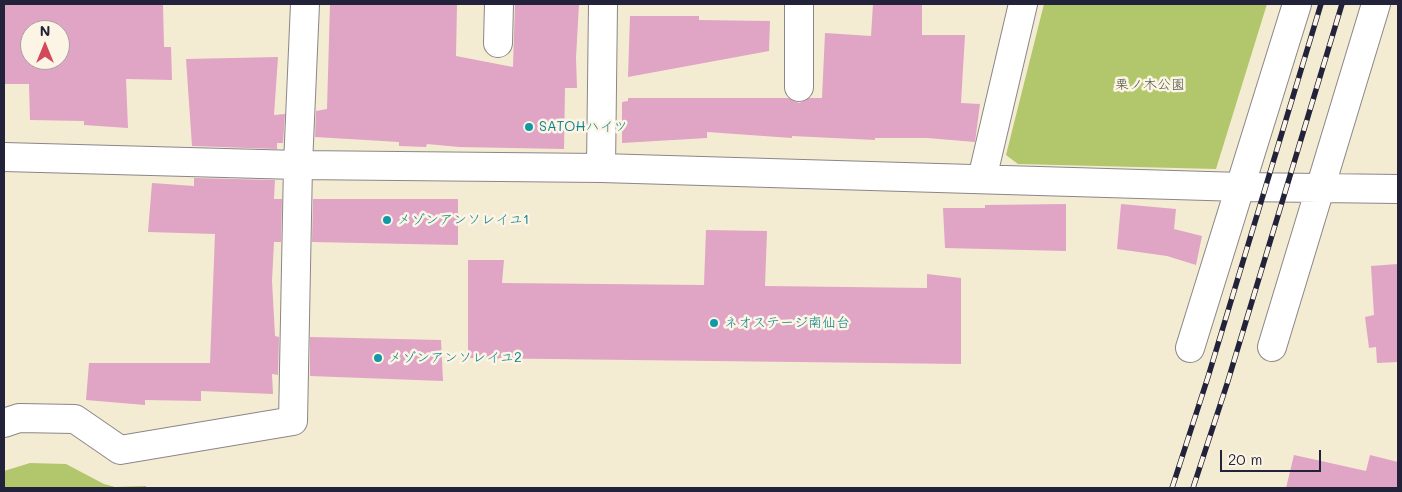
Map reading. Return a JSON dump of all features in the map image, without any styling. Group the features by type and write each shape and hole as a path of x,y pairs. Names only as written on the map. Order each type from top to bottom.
{"street":[{"path":"4,423 19,418 75,419 120,450 293,421 298,165 305,4"},
{"path":"498,43 499,4"},
{"path":"601,168 603,4"},
{"path":"799,87 800,4"},
{"path":"982,179 1023,4"},
{"path":"1190,348 1297,4"},
{"path":"1272,347 1376,4"},
{"path":"4,157 298,165 601,168 1241,187 1398,189"}],"green space":[{"name":"栗ノ木公園","path":"1044,4 1267,4 1216,169 1018,164 1006,155"},
{"path":"30,463 66,464 104,484 115,487 146,486 147,488 4,488 4,471"}],"building":[{"path":"4,4 163,4 164,47 171,47 172,80 126,79 128,128 84,125 84,121 30,120 29,84 4,84"},
{"path":"330,4 457,4 456,56 513,67 515,4 579,4 576,58 577,88 565,88 564,149 459,147 427,144 426,147 399,146 399,142 315,137 316,111 327,109"},
{"path":"873,4 922,4 922,35 965,35 961,103 980,104 975,142 927,138 875,138 875,140 792,136 792,138 707,132 707,138 622,143 622,102 628,101 628,98 789,98 799,103 809,98 822,98 825,33 871,36"},
{"path":"630,16 699,16 699,20 770,21 769,51 628,77"},
{"path":"278,57 274,115 285,114 283,143 277,143 277,149 192,146 186,59"},
{"path":"194,178 275,180 274,199 282,199 281,242 274,242 272,281 275,336 279,337 278,375 272,374 273,394 201,391 201,401 145,400 145,405 86,400 89,363 210,363 215,234 148,232 152,183 194,186"},
{"name":"メゾンアンソレイユ1","path":"313,199 458,199 458,245 312,242"},
{"path":"1066,204 1066,251 945,248 943,208 985,208 985,205"},
{"path":"1121,204 1176,209 1174,229 1202,236 1196,265 1167,256 1117,249"},
{"name":"ネオステージ南仙台","path":"706,230 767,231 765,286 927,288 927,274 961,278 961,364 468,358 468,260 504,260 502,283 704,285"},
{"path":"1398,264 1398,362 1377,363 1376,347 1369,348 1365,317 1374,315 1371,266"},
{"name":"メゾンアンソレイユ2","path":"310,337 441,340 443,381 310,376"},
{"path":"1294,455 1366,471 1370,455 1398,462 1398,488 1286,488"}],"railway":[{"path":"1172,488 1208,377 1321,4"},
{"path":"1193,488 1227,384 1342,4"}],"place":[{"name":"SATOHハイツ","path":"529,127"},
{"name":"メゾンアンソレイユ1","path":"387,220"},
{"name":"ネオステージ南仙台","path":"714,323"},
{"name":"メゾンアンソレイユ2","path":"378,358"}]}
